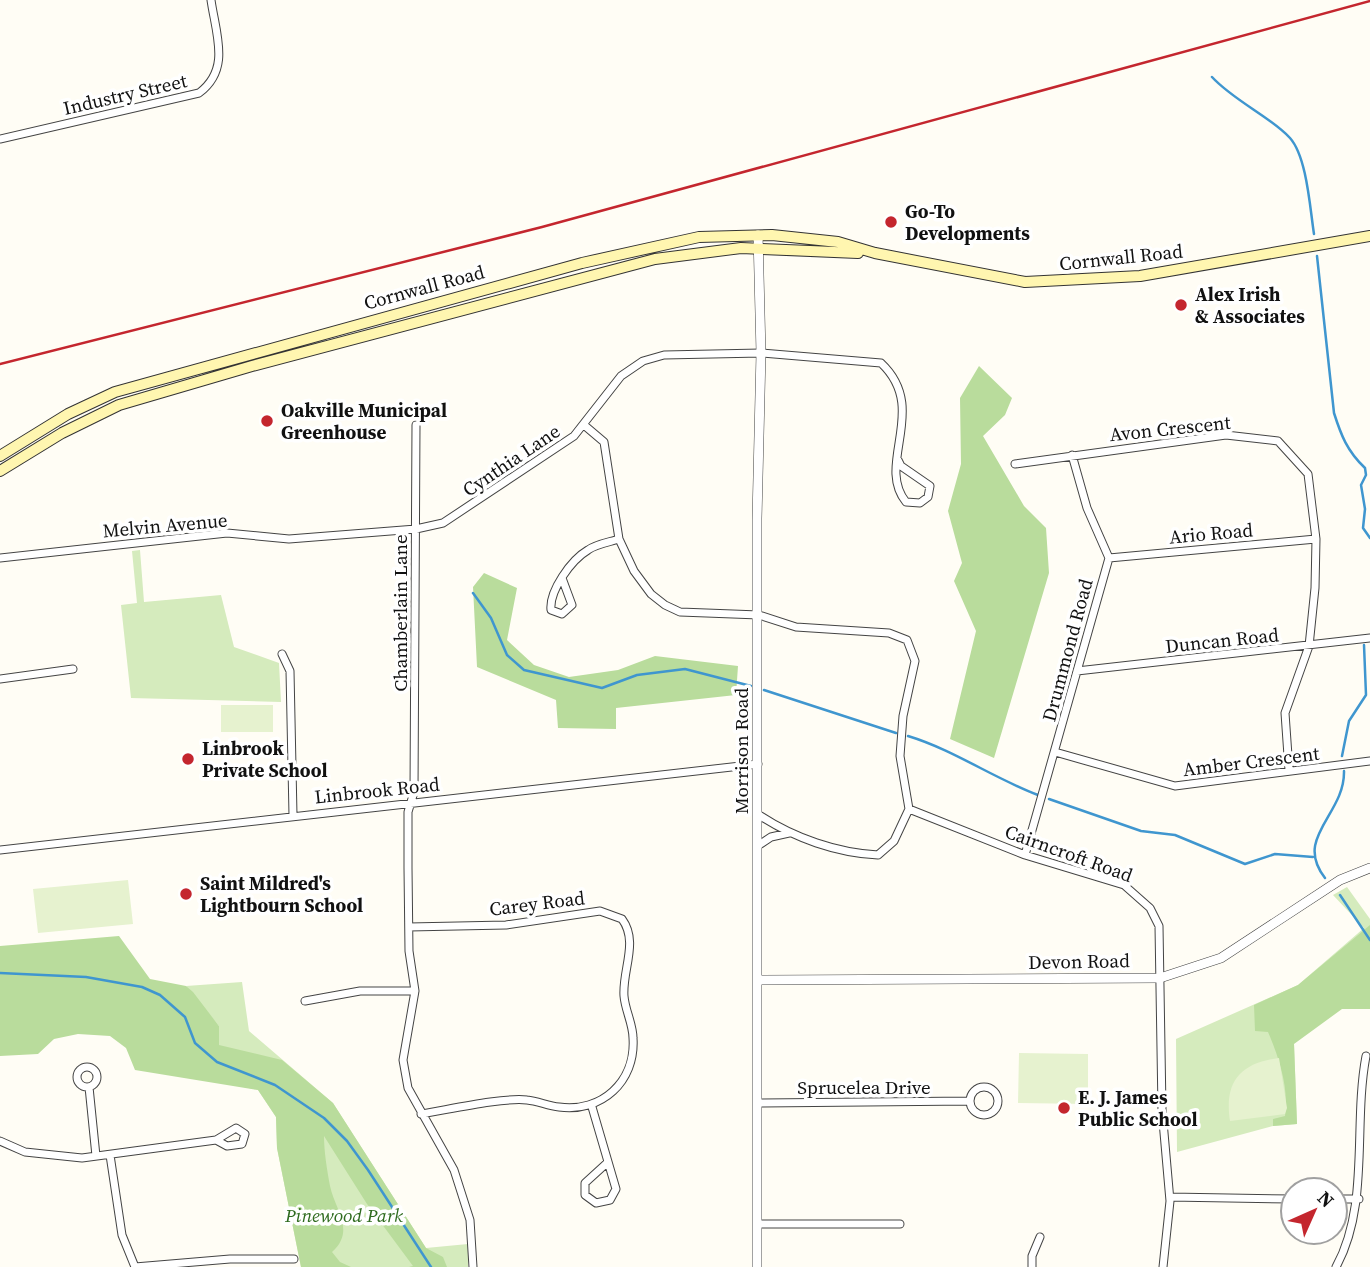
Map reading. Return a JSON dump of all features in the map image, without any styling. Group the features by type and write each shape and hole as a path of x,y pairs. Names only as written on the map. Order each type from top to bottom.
{"main road":[{"name":"Cornwall Road","path":"0,456 88,404 175,373 641,248 699,237 758,235 838,242 875,253 1025,282 1063,282 1140,276 1370,236"},
{"name":"Cornwall Road","path":"0,471 89,419 119,405 179,386 604,271 687,253 759,248 875,253"}],"street":[{"name":"Industry Street","path":"0,139 199,93 212,83 220,69 211,0"},
{"name":"Morrison Road","path":"757,1267 760,980 757,519 761,353 758,235"},
{"name":"Cynthia Lane","path":"416,529 452,519 574,436 621,376 643,361 664,355 761,353 881,363 892,373 901,396 903,433 898,460"},
{"name":"Chamberlain Lane","path":"416,425 412,802 408,813 409,928 415,991 403,1060 408,1088 454,1170 470,1220 473,1267"},
{"path":"584,425 604,442 619,539 634,571 651,594 665,605 680,612 759,615 796,627 889,633 907,640 915,661 904,716 900,756 909,809 894,841 878,855 853,854 789,833 759,815"},
{"name":"Avon Crescent","path":"1016,464 1226,435 1278,441 1308,474 1316,540 1309,646 1285,713 1289,770"},
{"name":"Drummond Road","path":"1025,855 1109,558 1087,508 1072,455"},
{"path":"898,460 901,466 930,486 928,497 920,503 906,502 897,491 898,460"},
{"name":"Melvin Avenue","path":"0,558 227,533 289,539 416,529"},
{"path":"562,579 572,605 562,614 551,610 550,601 562,579 587,550 619,539"},
{"name":"Ario Road","path":"1109,558 1316,540"},
{"name":"Duncan Road","path":"1077,671 1370,638"},
{"path":"282,654 290,671 293,815"},
{"path":"0,679 73,669"},
{"name":"Amber Crescent","path":"1055,752 1175,786 1370,761"},
{"name":"Linbrook Road","path":"0,850 758,764"},
{"name":"Cairncroft Road","path":"909,809 1025,855 1124,885 1139,896 1159,926 1162,1110 1170,1197 1163,1267"},
{"path":"759,845 771,837 789,833"},
{"name":"Devon Road","path":"760,980 1160,978 1221,958 1340,880 1370,868"},
{"name":"Carey Road","path":"409,928 506,925 600,911 622,919 632,937 624,973 624,998 633,1038 631,1059 615,1091 592,1107"},
{"path":"305,1001 360,991 415,991"},
{"path":"1336,1267 1343,1255 1359,1199 1361,1082 1366,1056"},
{"path":"89,1087 96,1156"},
{"path":"421,1114 526,1099 560,1108 592,1107 608,1162 615,1193 611,1200 596,1203 585,1195 585,1183 608,1162"},
{"name":"Sprucelea Drive","path":"758,1103 970,1101"},
{"path":"0,1141 25,1152 53,1157 110,1155 216,1140"},
{"path":"110,1155 119,1221 135,1267 294,1259"},
{"path":"1170,1197 1279,1199"},
{"path":"1349,1199 1359,1199"},
{"path":"758,1224 900,1224"},
{"path":"1032,1267 1032,1256 1040,1237"}],"green space":[{"path":"979,366 1012,398 1005,415 983,436 1024,506 1046,528 1049,573 994,758 950,739 976,631 954,581 962,563 948,511 961,464 960,398"},
{"path":"140,550 144,602 221,595 234,647 279,663 281,702 131,698 121,605 137,603 132,551"},
{"path":"484,573 517,588 507,640 534,665 569,677 618,670 655,656 738,666 736,695 616,708 616,729 558,728 556,700 477,667 473,587"},
{"path":"221,705 273,705 273,732 221,732"},
{"path":"128,880 133,924 38,933 33,889"},
{"path":"1347,887 1370,919 1370,1004 1343,1005 1294,1043 1297,1124 1273,1126 1177,1152 1176,1039 1298,985 1364,928 1333,895"},
{"path":"1370,925 1370,1009 1342,1009 1294,1044 1297,1124 1273,1126 1273,1119 1285,1116 1284,1084 1268,1032 1255,1031 1254,1005 1298,985"},
{"path":"119,936 150,979 186,986 193,992 219,1026 219,1045 282,1060 333,1103 426,1248 443,1257 447,1267 409,1267 413,1266 367,1204 324,1136 330,1186 343,1228 343,1236 332,1252 340,1262 351,1267 301,1267 277,1148 276,1117 258,1090 135,1070 126,1048 110,1036 78,1034 54,1039 38,1054 0,1056 0,946"},
{"name":"Pinewood Park","path":"242,982 249,1031 333,1103 426,1248 468,1244 468,1267 301,1267 277,1148 276,1117 258,1090 219,1082 219,1026 186,986"},
{"path":"1019,1053 1088,1054 1088,1104 1018,1103"},
{"path":"1279,1058 1287,1108 1285,1114 1230,1121 1230,1095 1238,1077 1254,1064"}],"waterway":[{"path":"1212,77 1282,130 1296,147 1307,184 1314,234"},
{"path":"1317,256 1334,413 1345,442 1365,468 1366,475 1361,485 1365,509 1363,528 1370,538"},
{"path":"473,593 491,618 507,655 524,670 602,688 637,675 685,669 751,686"},
{"path":"1342,756 1349,721 1366,695 1364,645"},
{"path":"764,690 896,733"},
{"path":"908,736 1038,795"},
{"path":"1325,878 1317,863 1317,838 1337,801 1344,771"},
{"path":"1049,799 1141,831 1175,835 1245,864 1275,854 1313,857"},
{"path":"1340,895 1370,940"},
{"path":"0,973 86,977 142,987 160,995 185,1017 195,1043 217,1062 275,1085 324,1118 347,1141 431,1267"}],"railway":[{"path":"0,364 542,227 1370,1"}],"place":[{"name":"Go-To Developments","path":"891,222"},
{"name":"Alex Irish & Associates","path":"1181,305"},
{"name":"Oakville Municipal Greenhouse","path":"267,421"},
{"name":"Linbrook Private School","path":"188,759"},
{"name":"Saint Mildred's Lightbourn School","path":"186,894"},
{"name":"E. J. James Public School","path":"1064,1108"}]}
